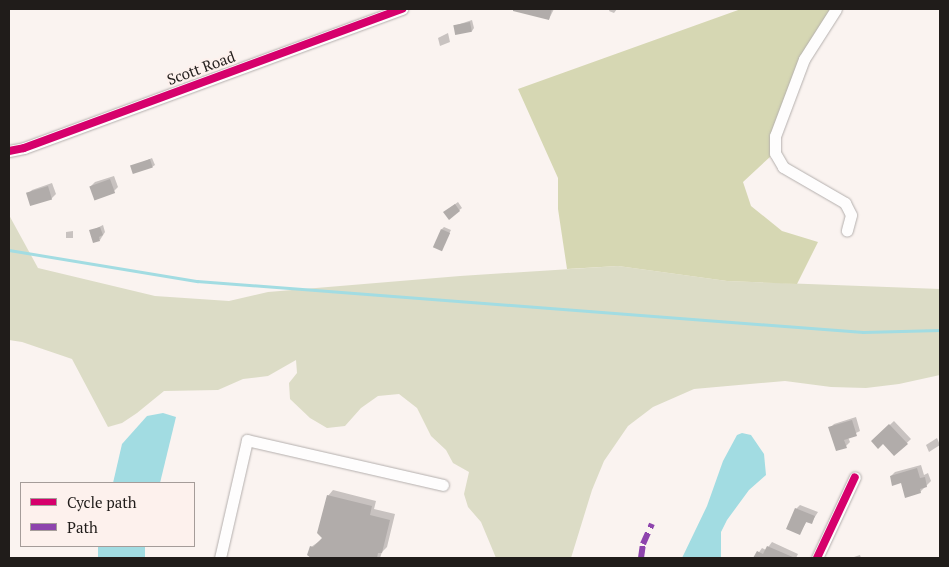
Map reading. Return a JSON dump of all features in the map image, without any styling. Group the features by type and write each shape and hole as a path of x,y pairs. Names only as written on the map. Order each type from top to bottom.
{"street":[{"name":"Scott Road","path":"9,151 24,148 402,9"},
{"path":"836,9 804,59 776,136 775,153 783,167 845,203 851,215 847,230"},
{"path":"220,558 248,440 443,485"},
{"path":"817,558 855,477"}],"green space":[{"path":"741,9 834,9 793,75 771,156 743,182 751,206 782,231 818,242 797,284 727,281 618,266 567,269 558,209 558,178 518,89"},
{"path":"9,215 38,268 155,296 229,301 268,292 460,276 618,266 727,281 940,289 940,375 899,384 866,388 831,387 785,381 694,389 653,407 628,426 604,461 592,490 571,558 496,558 481,522 468,507 464,494 469,472 453,463 446,450 431,436 417,408 399,394 378,396 361,408 345,426 327,428 310,418 290,399 289,383 297,373 296,360 268,376 243,379 218,390 164,391 122,423 108,427 72,359 22,342 9,340"}],"water":[{"path":"163,413 176,417 160,482 113,482 122,444 147,416"},
{"path":"742,433 751,435 764,454 766,475 749,490 727,520 721,532 721,558 682,558 707,506 723,461 737,435"},
{"path":"98,547 145,547 145,558 98,558"}],"building":[{"path":"513,9 552,9 549,20 513,11"},
{"path":"470,22 472,32 455,35 453,25"},
{"path":"150,159 153,168 133,174 130,165"},
{"path":"110,179 115,193 94,201 89,187"},
{"path":"48,186 52,199 30,206 26,193"},
{"path":"455,204 460,211 449,220 443,212"},
{"path":"100,227 103,235 99,237 100,241 93,243 89,230"},
{"path":"441,229 450,233 442,251 433,247"},
{"path":"852,420 857,436 844,440 847,448 836,451 828,427"},
{"path":"889,424 908,444 894,456 883,444 878,449 871,441"},
{"path":"917,468 920,478 925,477 927,487 920,489 921,493 905,498 901,483 892,486 890,476"},
{"path":"327,495 372,506 370,515 390,520 382,553 378,553 377,558 311,558 307,555 310,546 313,547 322,538 317,533"},
{"path":"795,508 815,516 812,524 806,522 800,535 786,529"},
{"path":"767,546 795,558 753,558 757,551 763,554"}],"waterway":[{"path":"9,250 197,281 863,332 940,330"}],"marked path":[{"path":"641,558 643,544 652,524"}],"cycle path":[{"path":"9,151 24,148 402,9"},
{"path":"817,558 855,477"}]}
